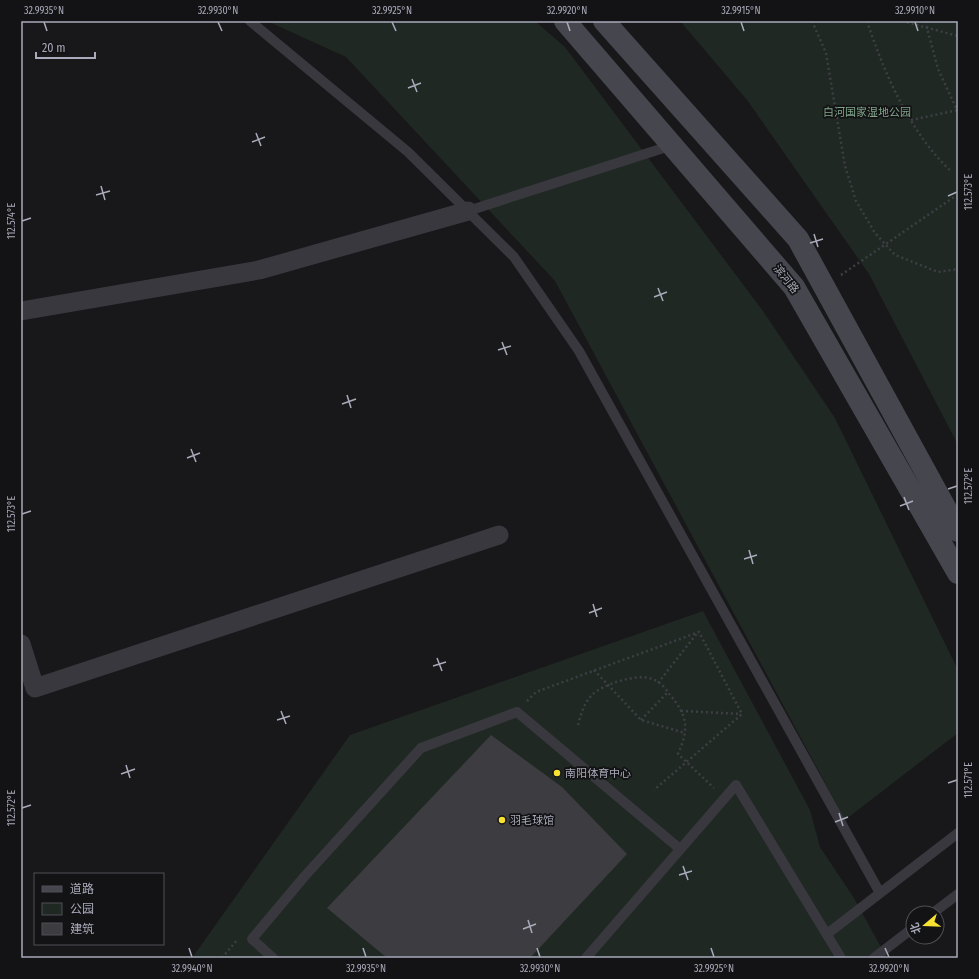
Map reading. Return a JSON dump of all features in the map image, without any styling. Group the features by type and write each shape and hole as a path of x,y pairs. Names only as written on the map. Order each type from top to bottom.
{"main road":[{"name":"滨河路","path":"565,21 794,287 958,573"},
{"path":"604,21 798,239 958,531"}],"street":[{"path":"21,311 259,270 468,211"},
{"path":"21,644 36,688 499,534"}],"lane":[{"path":"250,21 408,152 514,257 580,351 880,893"},
{"path":"468,211 672,145"},
{"path":"273,958 252,939 304,877 421,748 517,712 680,849"},
{"path":"586,958 736,785 841,958"},
{"path":"827,934 958,832"},
{"path":"944,905 958,894"},
{"path":"874,958 905,934"}],"path":[{"path":"812,21 826,53 845,166 856,201 874,233 895,255 938,272 958,269"},
{"path":"867,21 878,55 911,120 941,161 952,172"},
{"path":"902,21 958,36"},
{"path":"911,120 958,111 938,69 927,28 927,21"},
{"path":"824,287 954,197"},
{"path":"517,712 536,692 698,632"},
{"path":"658,683 698,632"},
{"path":"698,632 742,714"},
{"path":"594,670 641,720 685,732"},
{"path":"578,725 582,708 592,694 608,686 641,676 653,679 668,692 681,711 685,721 685,738 678,754 724,798"},
{"path":"641,720 668,692"},
{"path":"681,711 742,714"},
{"path":"654,790 742,714"},
{"path":"222,958 237,939 252,939"}],"green space":[{"path":"267,21 535,21 565,47 763,311 835,418 958,670 958,733 845,820 555,281 346,57"},
{"name":"白河国家湿地公园","path":"680,21 958,21 958,445 869,274 747,100"},
{"name":"南阳体育中心","path":"703,611 810,810 820,847 854,898 887,958 192,958 350,735"}],"building":[{"name":"羽毛球馆","path":"491,735 562,787 627,854 530,958 387,958 327,908"}],"place":[{"name":"南阳体育中心","path":"557,773"},
{"name":"羽毛球馆","path":"502,820"}]}
